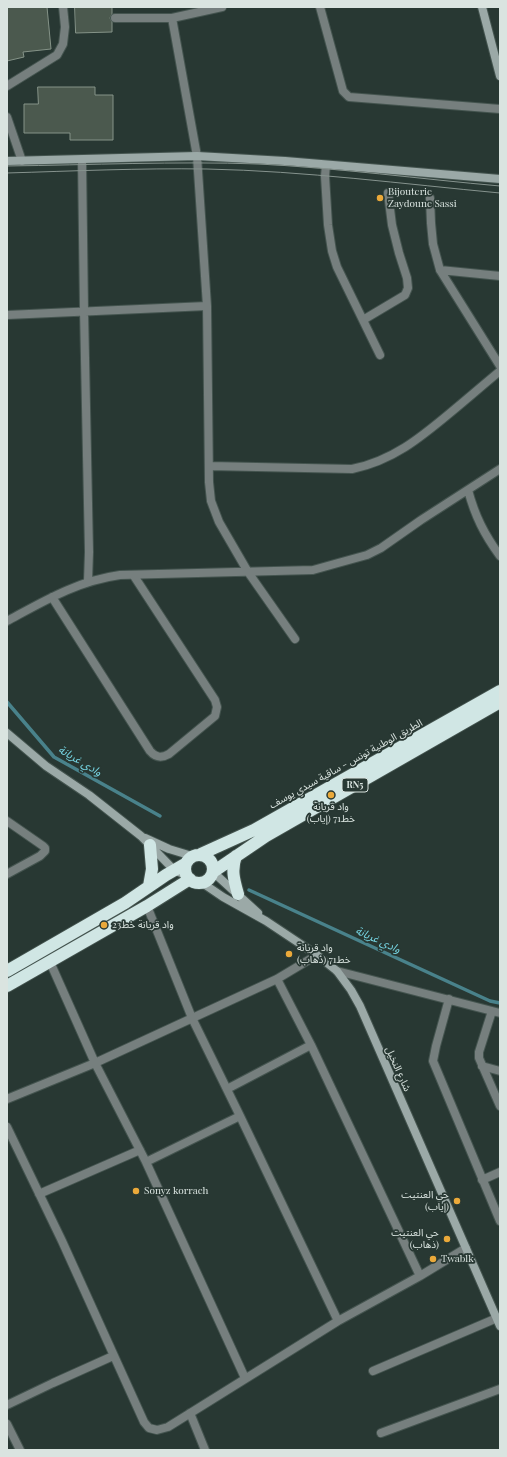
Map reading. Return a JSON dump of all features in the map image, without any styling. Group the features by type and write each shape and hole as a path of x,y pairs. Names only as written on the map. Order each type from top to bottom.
{"highway":[{"name":"الطريق الوطنية تونس - ساقية سيدي يوسف","path":"7,986 147,906 193,869 254,830 500,690"},
{"name":"الطريق الوطنية تونس - ساقية سيدي يوسف","path":"213,872 266,836 500,702"},
{"path":"149,886 152,869 150,844"},
{"path":"236,856 232,874 238,894"},
{"path":"193,869 209,858 213,872"},
{"name":"الطريق الوطنية تونس - ساقية سيدي يوسف","path":"7,971 125,903 174,870 193,869"},
{"name":"RN5","path":"193,869 206,881 211,877 213,872"}],"main road":[{"path":"482,7 498,57 500,76"},
{"path":"7,161 197,156 500,179"},
{"path":"8,736 141,836 174,870"},
{"name":"شارع النخيل","path":"141,836 169,849 223,897 266,921 317,955 337,971 351,990 360,1006 500,1326"},
{"path":"213,872 266,921"}],"street":[{"path":"7,86 57,55 63,44 65,27 63,7"},
{"path":"115,18 172,18 222,7"},
{"path":"320,7 343,91 349,97 500,109"},
{"path":"172,18 197,156 207,306 209,482 211,501 219,522 248,572 295,639"},
{"path":"7,117 22,161"},
{"path":"82,160 89,552 88,581"},
{"path":"326,165 325,176 328,225 332,251 337,267 380,355"},
{"path":"363,320 405,295 408,288 407,278 392,225 388,193"},
{"path":"430,198 433,244 440,270 500,366"},
{"path":"440,270 500,276"},
{"path":"7,314 207,306"},
{"path":"209,466 352,469 365,466 399,452 419,439 500,371"},
{"path":"7,621 52,597 88,581 120,575 134,576 313,570 367,555 381,548 500,469"},
{"path":"468,490 472,506 485,536 500,556"},
{"path":"52,597 150,751 154,755 164,757 215,716 218,707 215,700 134,576"},
{"path":"7,821 45,848 44,854 7,874"},
{"path":"147,906 192,1018 338,1321"},
{"path":"7,1099 95,1063 277,980 317,955"},
{"path":"50,962 95,1063 146,1162 245,1378"},
{"path":"337,971 500,1013"},
{"path":"277,980 311,1045 420,1276"},
{"path":"449,999 433,1061 500,1221"},
{"path":"492,1011 479,1052 482,1066 500,1106"},
{"path":"227,1089 311,1045"},
{"path":"482,1066 500,1071"},
{"path":"146,1162 240,1116"},
{"path":"7,1127 62,1241 144,1422 149,1428 157,1430 168,1427 338,1321 420,1276 466,1248"},
{"path":"39,1194 140,1150"},
{"path":"482,1180 500,1172"},
{"path":"373,1371 497,1318"},
{"path":"7,1405 113,1356"},
{"path":"381,1433 500,1389"},
{"path":"190,1413 205,1450"},
{"path":"7,1424 20,1450"}],"building":[{"path":"7,7 47,7 51,49 23,52 24,57 7,61"},
{"path":"75,7 112,7 112,14 110,18 112,22 112,32 76,33"},
{"path":"38,87 95,87 95,95 113,95 113,140 70,140 70,133 24,133 24,104 38,104"}],"waterway":[{"name":"وادي غريانة","path":"7,702 54,757 160,816"},
{"name":"وادي غريانة","path":"249,890 490,1001 500,1003"}],"tram line":[{"path":"7,166 164,163 259,164 349,171 500,186"},
{"path":"7,173 157,169 244,170 354,178 500,193"}],"place":[{"name":"Bijouterie Zaydoune Sassi","path":"380,198"},
{"name":"واد قريانة خط71 (إياب)","path":"331,795"},
{"name":"واد قريانة خط23","path":"104,925"},
{"name":"واد قريانة خط71 (ذهاب)","path":"289,954"},
{"name":"Sonyz korrach","path":"136,1191"},
{"name":"حي العنتيت (إياب)","path":"457,1201"},
{"name":"حي العنتيت (ذهاب)","path":"447,1239"},
{"name":"Twablk","path":"433,1259"}]}
